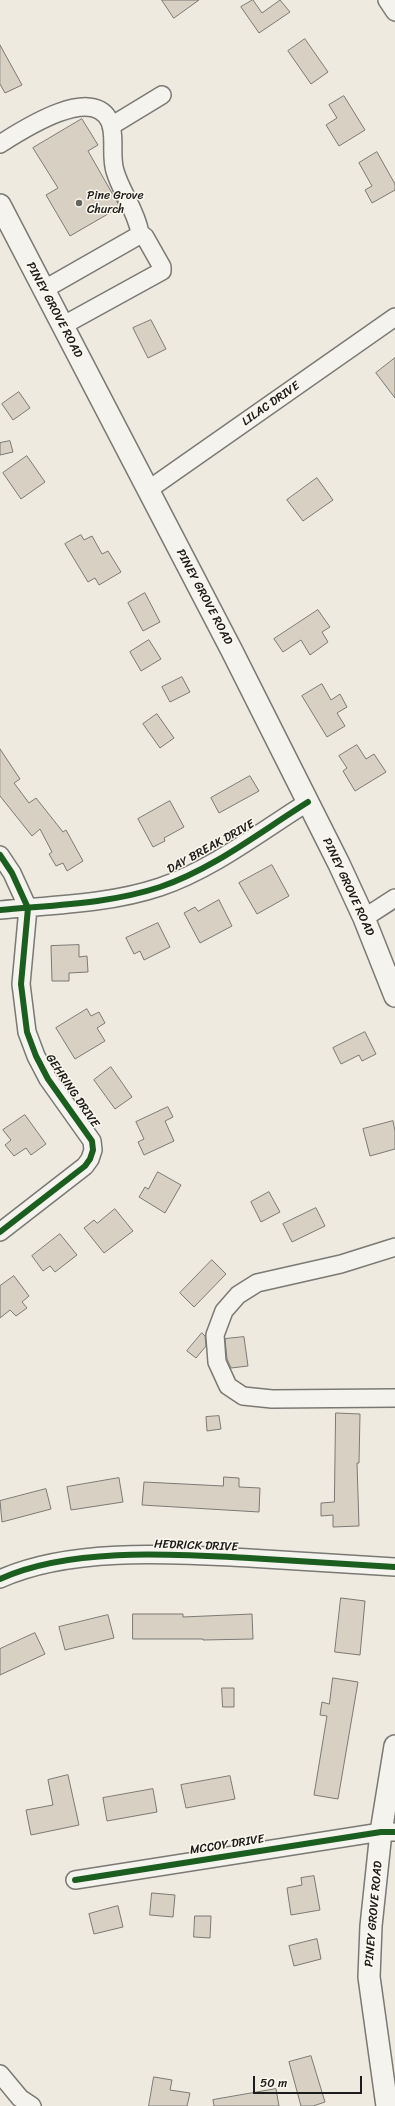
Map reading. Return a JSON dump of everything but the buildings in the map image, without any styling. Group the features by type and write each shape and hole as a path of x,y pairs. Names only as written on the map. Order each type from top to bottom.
{"main road":[{"name":"PINEY GROVE ROAD","path":"0,205 232,651 308,802 364,918 395,996"},
{"name":"PINEY GROVE ROAD","path":"388,2092 369,1976 371,1926 388,1832 395,1746"}],"street":[{"path":"387,0 395,12"},
{"path":"111,126 162,95"},
{"path":"0,144 43,120 82,106 92,107 102,111 111,126 115,171 137,220 140,233 145,237 162,267 162,271 62,326"},
{"path":"43,290 140,233"},
{"name":"LILAC DRIVE","path":"148,490 395,317"},
{"name":"DAY BREAK DRIVE","path":"0,910 126,896 160,887 184,877 221,856 308,802"},
{"name":"GEHRING DRIVE","path":"0,855 12,873 28,908 21,984 27,1032 36,1056 48,1079 88,1134 93,1150 90,1159 85,1166 0,1232"},
{"path":"364,918 395,898"},
{"path":"395,1248 341,1264 257,1283 238,1295 224,1311 215,1335 217,1362 228,1386 243,1396 272,1399 395,1398"},
{"name":"HEDRICK DRIVE","path":"0,1579 13,1573 57,1561 173,1554 395,1567"},
{"name":"MCCOY DRIVE","path":"75,1880 388,1832"},
{"path":"0,2074 20,2098 32,2106"}],"cycle path":[{"path":"0,910 101,900 141,893 160,887 180,879 217,860 308,802"},
{"path":"0,855 12,873 28,908 21,984 27,1032 36,1056 48,1079 92,1141 93,1150 90,1159 85,1166 0,1232"},
{"path":"0,1579 28,1569 58,1562 90,1557 122,1555 155,1554 219,1556 395,1567"},
{"path":"75,1880 381,1832 395,1832"}],"place":[{"name":"Pine Grove Church","path":"79,203"}]}
